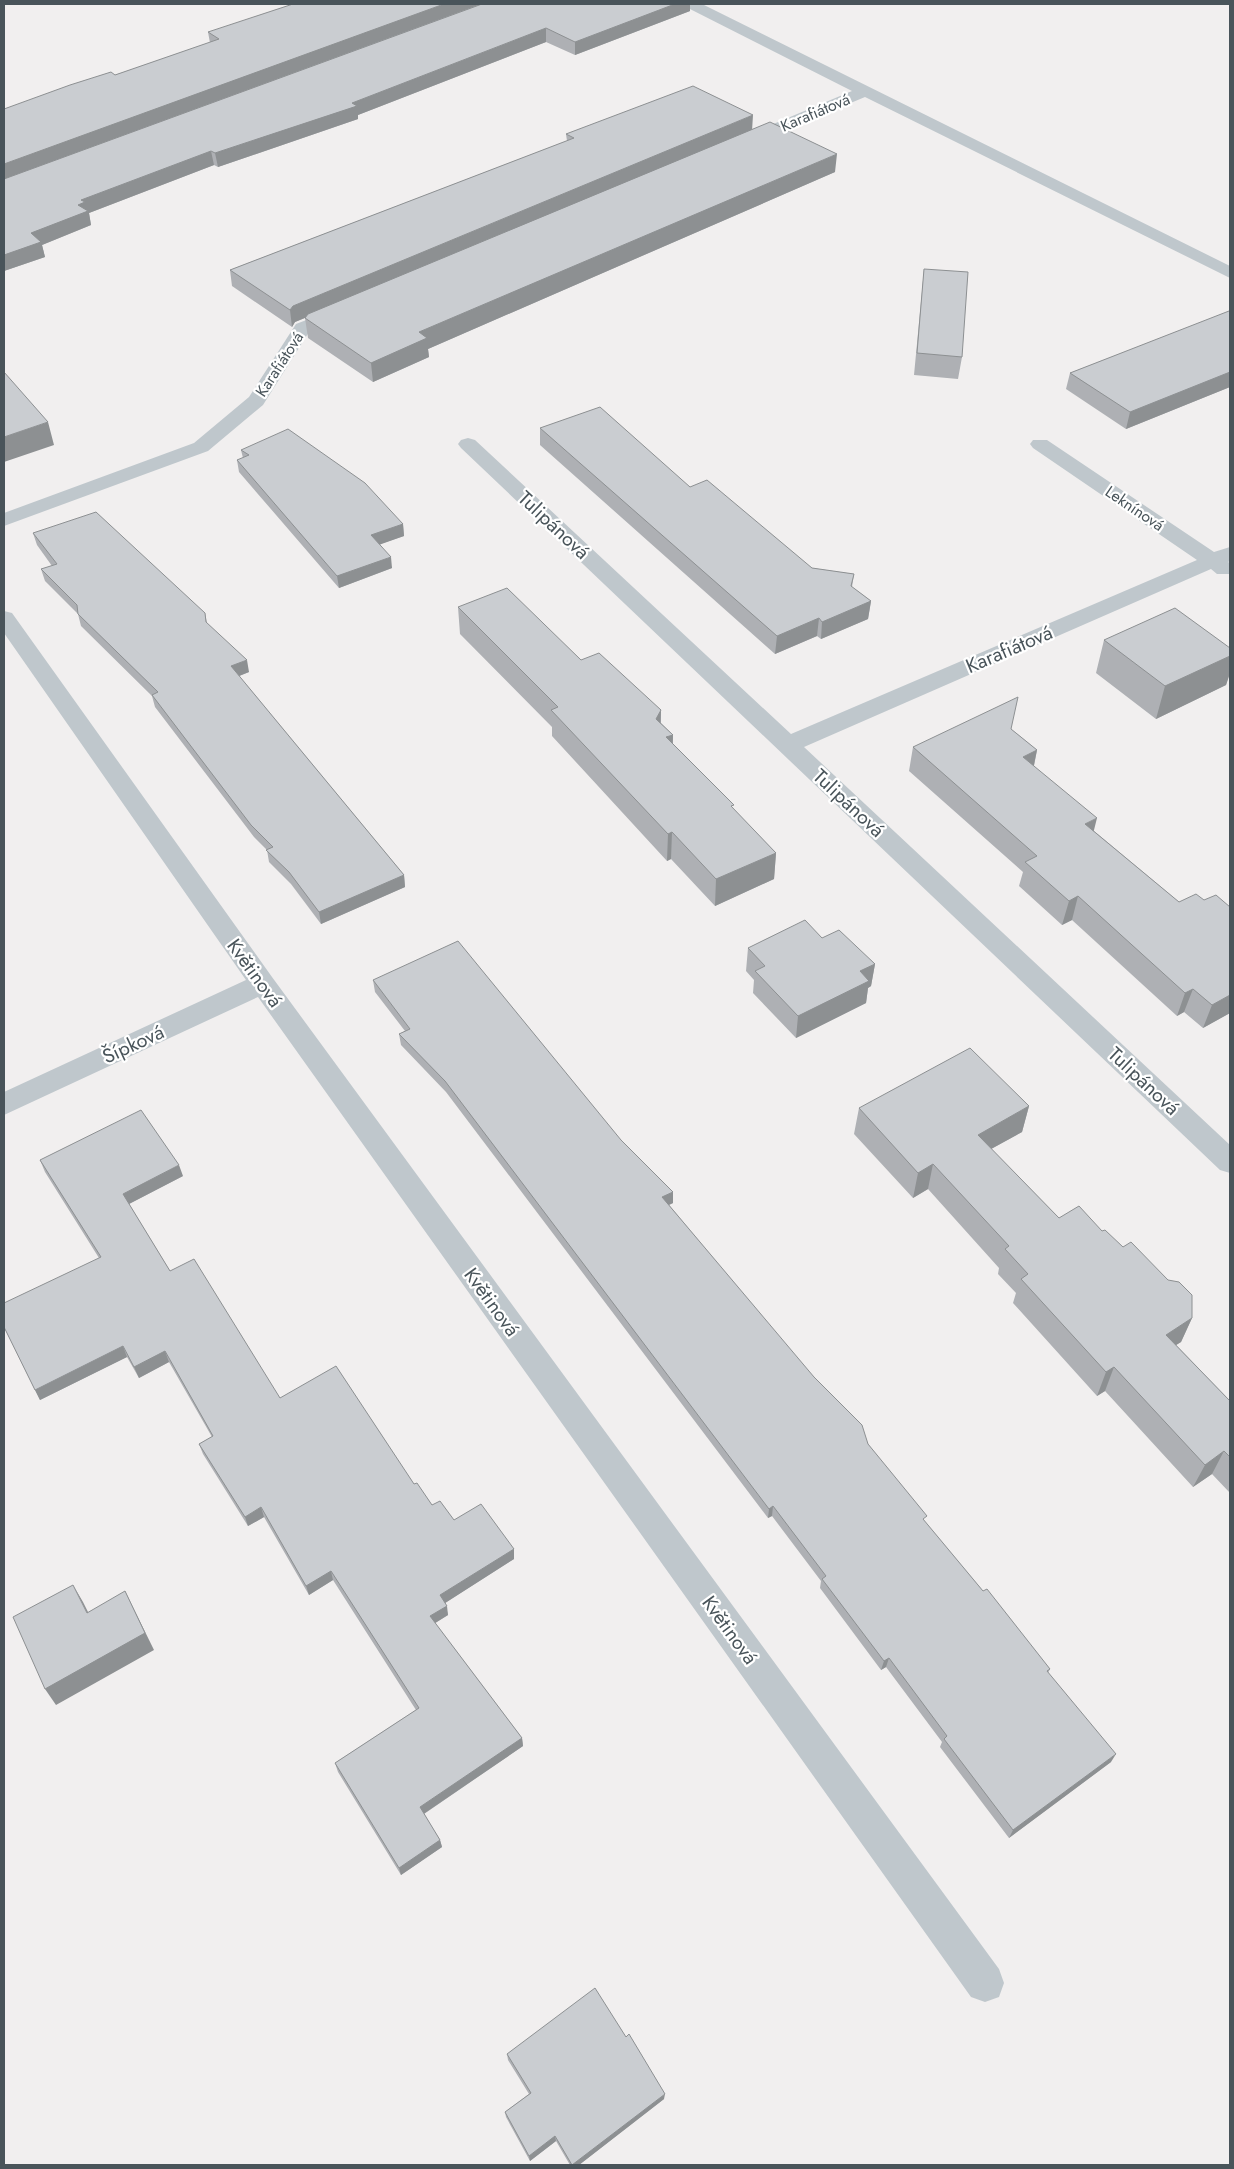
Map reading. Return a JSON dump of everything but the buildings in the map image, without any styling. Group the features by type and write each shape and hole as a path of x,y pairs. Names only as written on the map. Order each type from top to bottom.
{"street":[{"name":"Karafiátová","path":"691,4 1230,272"},
{"name":"Karafiátová","path":"730,148 867,90"},
{"name":"Karafiátová","path":"4,520 201,447 256,401 302,328 356,305"},
{"name":"Tulipánová","path":"468,444 1230,1162"},
{"name":"Leknínová","path":"1040,444 1225,563"},
{"name":"Karafiátová","path":"788,745 1225,563"},
{"name":"Květinová","path":"4,618 263,984 985,1983"},
{"name":"Šípková","path":"4,1104 263,984"}]}
